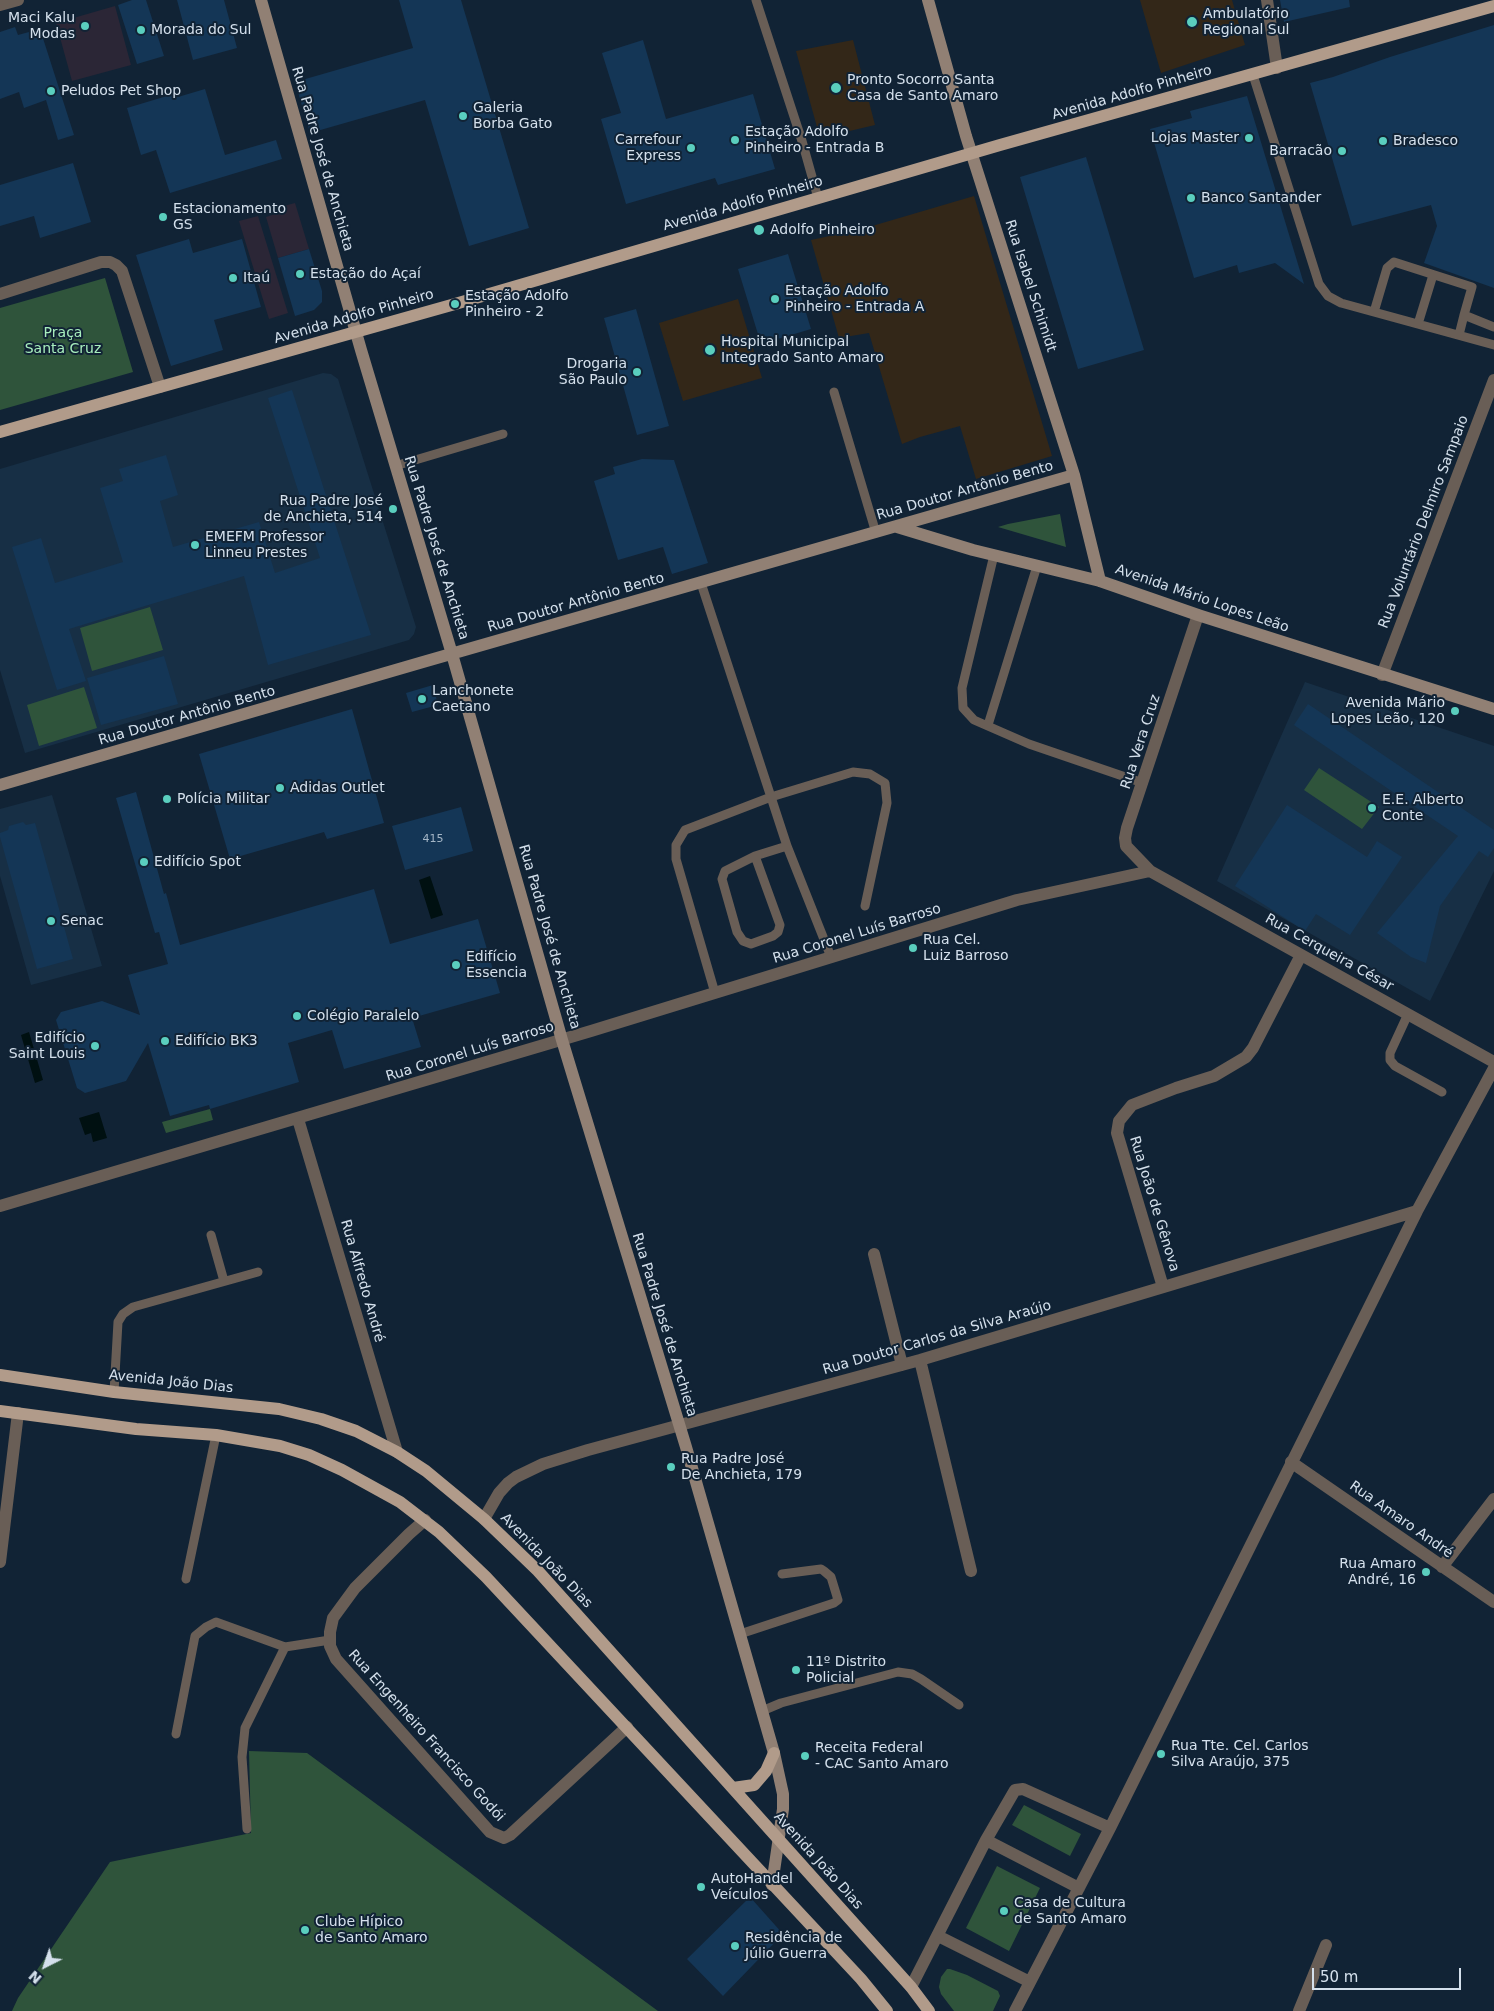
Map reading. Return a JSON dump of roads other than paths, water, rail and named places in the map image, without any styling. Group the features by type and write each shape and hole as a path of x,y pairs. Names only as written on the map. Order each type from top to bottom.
{"main road":[{"name":"Avenida Adolfo Pinheiro","path":"0,432 1494,6"},
{"name":"Avenida João Dias","path":"0,1375 114,1392 279,1409 321,1418 356,1431 396,1452 426,1471 484,1519 538,1571 911,1987 928,2011"},
{"path":"0,1411 136,1429 216,1435 280,1446 309,1455 374,1486 400,1502 425,1520 486,1577 861,1979 883,2009"},
{"path":"733,1788 754,1785 766,1771 774,1753"}],"street":[{"name":"Rua Padre José de Anchieta","path":"261,0 356,332 452,654 562,1040 679,1426 774,1753 783,1794 782,1817 772,1885"},
{"name":"Rua Isabel Schimidt","path":"928,0 972,154 1074,476 1100,581"},
{"path":"1267,0 1276,68"},
{"path":"0,294 102,262 110,262 116,265 122,271 160,387"},
{"name":"Rua Voluntário Delmiro Sampaio","path":"1382,675 1494,380"},
{"name":"Rua Doutor Antônio Bento","path":"0,785 1074,476"},
{"name":"Avenida Mário Lopes Leão","path":"897,527 994,555 1100,581 1382,675 1494,709"},
{"name":"Rua Vera Cruz","path":"1150,871 1126,846 1125,838 1198,615"},
{"name":"Rua Coronel Luís Barroso","path":"0,1206 562,1040 1017,900 1150,871"},
{"name":"Rua Cerqueira César","path":"1150,871 1494,1062"},
{"name":"Rua João de Gênova","path":"1163,1287 1117,1133 1119,1121 1132,1105 1214,1076 1246,1057 1253,1048 1301,955"},
{"path":"1015,2011 1110,1828 1417,1211 1494,1068"},
{"name":"Rua Alfredo André","path":"298,1118 396,1452"},
{"name":"Rua Doutor Carlos da Silva Araújo","path":"484,1519 499,1493 516,1477 543,1464 588,1450 920,1360 1417,1211"},
{"path":"874,1254 902,1365"},
{"path":"920,1360 971,1571"},
{"path":"0,1562 18,1413"},
{"name":"Rua Amaro André","path":"1291,1462 1494,1602"},
{"path":"1442,1567 1494,1499"},
{"path":"330,1640 333,1618 355,1588 425,1520"},
{"name":"Rua Engenheiro Francisco Godói","path":"330,1640 330,1646 336,1659 484,1825 498,1836 504,1838 510,1835 627,1727"},
{"path":"911,1987 986,1840 1012,1794 1018,1789 1110,1828"},
{"path":"986,1840 1079,1888"},
{"path":"938,1936 1030,1982"},
{"path":"1299,2011 1326,1945"}],"lane":[{"path":"756,0 802,141 818,198"},
{"path":"1253,75 1319,284 1328,296 1341,303 1494,345"},
{"path":"1374,312 1390,264 1394,262 1473,289 1459,336"},
{"path":"1418,324 1434,275"},
{"path":"1464,315 1494,327"},
{"path":"834,392 876,533"},
{"path":"396,466 503,434"},
{"path":"994,555 962,688 963,708 974,720 1029,744 1144,783"},
{"path":"988,725 1037,566"},
{"path":"701,583 787,846 830,957"},
{"path":"715,993 676,859 676,845 685,830 771,797 853,772 870,774 885,783 887,803 865,906"},
{"path":"755,856 780,925 778,932 773,936 751,944 743,941 737,932 722,878 725,871 732,866 755,856 787,846"},
{"path":"1408,1014 1390,1053 1390,1060 1395,1066 1442,1092"},
{"path":"212,1235 224,1281"},
{"path":"114,1392 118,1322 123,1314 133,1307 258,1272"},
{"path":"186,1580 216,1435"},
{"path":"740,1634 834,1603 838,1600 831,1577 824,1571 782,1574"},
{"path":"176,1734 195,1636 206,1627 216,1622 285,1647 330,1640"},
{"path":"247,1829 242,1757 245,1728 285,1647"},
{"path":"762,1712 782,1703 898,1672 912,1674 922,1679 959,1706"}],"place":[{"name":"Ambulatório Regional Sul","path":"1192,22"},
{"name":"Maci Kalu Modas","path":"85,26"},
{"name":"Morada do Sul","path":"141,30"},
{"name":"Pronto Socorro Santa Casa de Santo Amaro","path":"836,88"},
{"name":"Peludos Pet Shop","path":"51,91"},
{"name":"Galeria Borba Gato","path":"463,116"},
{"name":"Lojas Master","path":"1249,138"},
{"name":"Estação Adolfo Pinheiro - Entrada B","path":"735,140"},
{"name":"Bradesco","path":"1383,141"},
{"name":"Carrefour Express","path":"691,148"},
{"name":"Barracão","path":"1342,151"},
{"name":"Banco Santander","path":"1191,198"},
{"name":"Estacionamento GS","path":"163,217"},
{"name":"Adolfo Pinheiro","path":"759,230"},
{"name":"Estação do Açaí","path":"300,274"},
{"name":"Itaú","path":"233,278"},
{"name":"Estação Adolfo Pinheiro - Entrada A","path":"775,299"},
{"name":"Estação Adolfo Pinheiro - 2","path":"455,304"},
{"name":"Hospital Municipal Integrado Santo Amaro","path":"710,350"},
{"name":"Drogaria São Paulo","path":"637,372"},
{"name":"Rua Padre José de Anchieta, 514","path":"393,509"},
{"name":"EMEFM Professor Linneu Prestes","path":"195,545"},
{"name":"Lanchonete Caetano","path":"422,699"},
{"name":"Avenida Mário Lopes Leão, 120","path":"1455,711"},
{"name":"Adidas Outlet","path":"280,788"},
{"name":"Polícia Militar","path":"167,799"},
{"name":"E.E. Alberto Conte","path":"1372,808"},
{"name":"Edifício Spot","path":"144,862"},
{"name":"Senac","path":"51,921"},
{"name":"Rua Cel. Luiz Barroso","path":"913,948"},
{"name":"Edifício Essencia","path":"456,965"},
{"name":"Colégio Paralelo","path":"297,1016"},
{"name":"Edifício BK3","path":"165,1041"},
{"name":"Edifício Saint Louis","path":"95,1046"},
{"name":"Rua Padre José De Anchieta, 179","path":"671,1467"},
{"name":"Rua Amaro André, 16","path":"1426,1572"},
{"name":"11º Distrito Policial","path":"796,1670"},
{"name":"Rua Tte. Cel. Carlos Silva Araújo, 375","path":"1161,1754"},
{"name":"Receita Federal - CAC Santo Amaro","path":"805,1756"},
{"name":"AutoHandel Veículos","path":"701,1887"},
{"name":"Casa de Cultura de Santo Amaro","path":"1004,1911"},
{"name":"Clube Hípico de Santo Amaro","path":"305,1930"},
{"name":"Residência de Júlio Guerra","path":"735,1946"}],"park label":[{"name":"Praça Santa Cruz","path":"63,342"}]}
